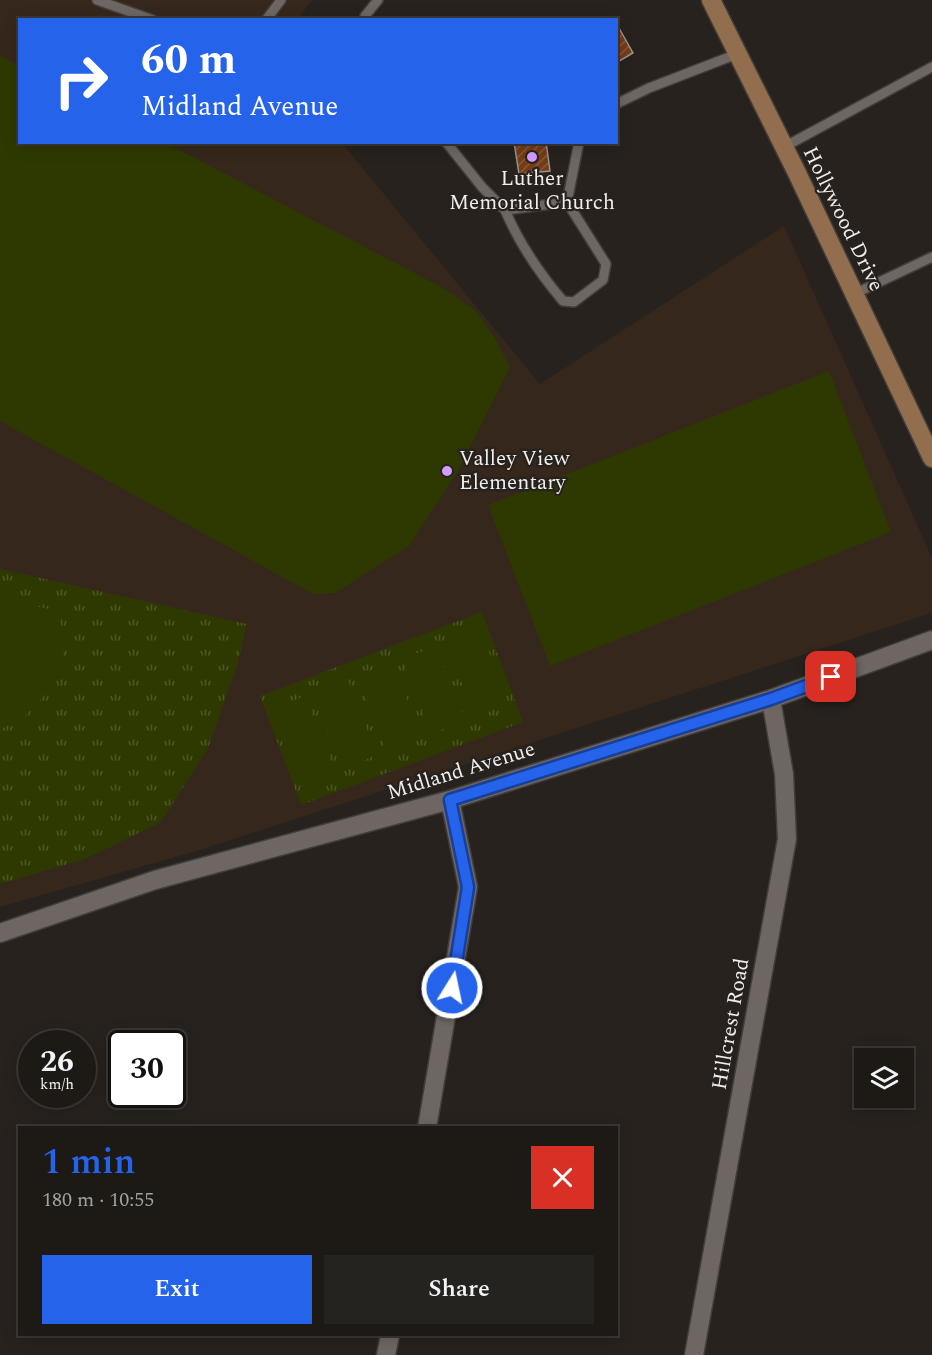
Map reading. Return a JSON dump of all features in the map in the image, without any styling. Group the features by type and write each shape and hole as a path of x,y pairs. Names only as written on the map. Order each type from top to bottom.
{"main road":[{"name":"Hollywood Drive","path":"711,0 784,147 932,458"}],"street":[{"name":"Midland Avenue","path":"0,933 155,880 450,800 771,699 932,640"},
{"name":"Hillcrest Road","path":"694,1355 787,839 784,774 771,699"},
{"path":"427,1126 468,887 450,800"},
{"path":"386,1355 390,1336"}],"lane":[{"path":"97,0 147,18"},
{"path":"268,18 281,0"},
{"path":"365,18 378,0"},
{"path":"618,103 649,88 737,54"},
{"path":"784,147 932,67"},
{"path":"448,144 482,187 505,210 513,229 554,290 563,301 574,302 603,280 606,264 567,202 579,144"},
{"path":"505,210 567,202"},
{"path":"854,294 932,257"}],"shaded area":[{"name":"Valley View Elementary","path":"0,0 312,0 299,18 18,18 18,144 343,144 540,384 784,226 932,558 932,613 200,850 0,907"}],"green space":[{"path":"0,56 18,65 18,144 168,144 445,289 476,311 495,338 510,367 458,471 409,546 335,593 313,594 0,421"},
{"path":"829,371 891,532 550,666 488,505"},
{"path":"0,569 247,624 237,666 208,748 161,822 85,859 0,884"},
{"path":"0,599 59,611 63,648 55,678 41,699 22,717 0,729"},
{"path":"482,612 523,722 301,805 260,696"},
{"path":"480,629 509,704 475,717 446,642"},
{"path":"436,646 465,720 431,734 402,659"},
{"path":"393,663 422,738 387,751 358,676"},
{"path":"348,680 377,755 342,769 314,693"},
{"path":"305,696 334,771 299,785 270,710"}],"building":[{"path":"618,28 633,53 618,62"},
{"name":"Luther Memorial Church","path":"514,144 546,144 550,171 519,174"}],"place":[{"name":"Luther Memorial Church","path":"532,157"},
{"name":"Valley View Elementary","path":"447,471"}],"route":[{"path":"452,988 468,887 450,800 771,699 831,677"}]}
